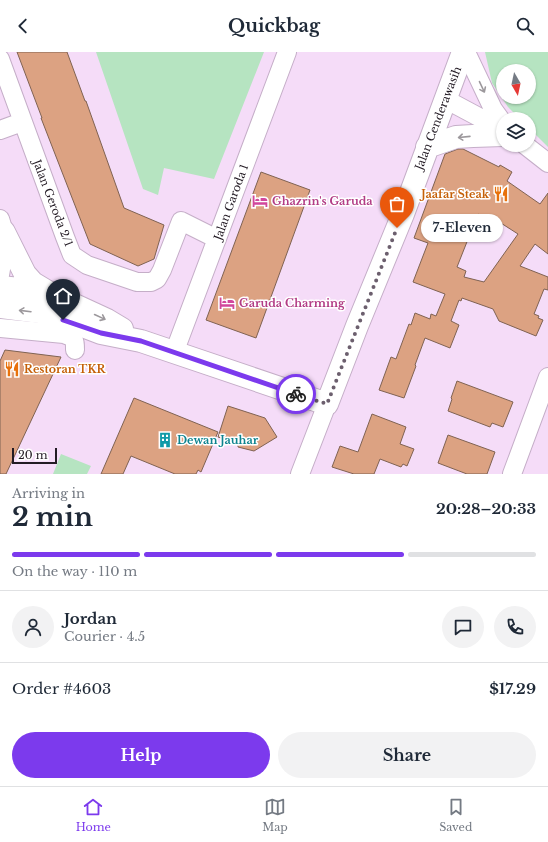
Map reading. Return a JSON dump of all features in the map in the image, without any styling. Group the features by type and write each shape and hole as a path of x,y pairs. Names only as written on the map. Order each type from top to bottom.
{"main road":[{"name":"Jalan Cenderawasih","path":"327,404 403,214 445,99 465,52"},
{"path":"427,148 456,137 496,135"},
{"path":"2,225 25,274 32,283 55,296 107,320 141,341"},
{"path":"0,287 20,289 55,296"},
{"path":"0,308 40,312 101,333 141,341 327,404"}],"street":[{"name":"Jalan Garoda 1","path":"174,353 287,52"},
{"path":"465,52 496,113"},
{"name":"Jalan Geroda 2/1","path":"0,59 72,255 87,265 137,282 151,282 157,279 162,270 181,221 217,239"},
{"path":"445,99 496,126"},
{"path":"0,130 22,122"},
{"path":"534,152 548,163"},
{"path":"0,276 3,257 2,225"},
{"path":"0,328 64,334 72,337 75,341 75,350"},
{"path":"512,474 548,377"},
{"name":"Jalan Cenderawasih","path":"300,474 327,404"}],"green space":[{"path":"96,52 264,52 214,179 164,168 158,195 143,189"},
{"path":"485,52 548,52 548,147 536,135 536,112 513,112 506,104 536,104 536,64 496,64 496,89 492,83"},
{"path":"61,454 91,466 87,474 53,474"}],"building":[{"path":"17,52 67,52 124,208 164,225 154,259 138,266 90,244"},
{"path":"458,149 463,149 499,167 500,165 512,172 507,181 540,204 548,193 548,254 535,244 520,266 548,277 548,290 544,289 534,314 543,320 536,336 499,321 493,309 462,298 461,301 459,300 451,321 459,325 450,348 425,338 404,398 379,390 391,357 396,359 409,324 411,325 415,313 430,319 431,314 436,316 445,294 413,282 428,243 414,238 445,154","holes":["478,214 489,222 493,218 518,234 484,282 464,277 466,271 457,267"]},
{"path":"261,172 310,190 256,338 206,320"},
{"path":"5,350 61,357 6,474 0,474 0,361"},
{"path":"457,381 513,402 503,427 492,423 490,427 448,411"},
{"name":"Dewan Jauhar","path":"134,398 218,432 201,472 198,470 196,474 175,474 131,456 123,474 101,474"},
{"path":"228,406 265,418 277,437 254,451 238,447 238,444 218,437"},
{"path":"372,414 406,427 400,444 414,449 407,466 403,464 401,467 380,459 374,474 354,474 332,467 340,446 358,452"},
{"path":"448,435 495,452 487,474 467,474 438,463"}],"way so far":[{"path":"296,394 327,404 397,228"}],"place":[{"name":"Jaafar Steak","path":"501,194"},
{"name":"Ghazrin's Garuda","path":"260,201"},
{"name":"7-Eleven","path":"397,228"},
{"name":"Garuda Charming","path":"227,303"},
{"name":"Restoran TKR","path":"12,369"},
{"name":"Dewan Jauhar","path":"165,440"}],"route":[{"path":"63,320 101,333 141,341 296,394"}]}
